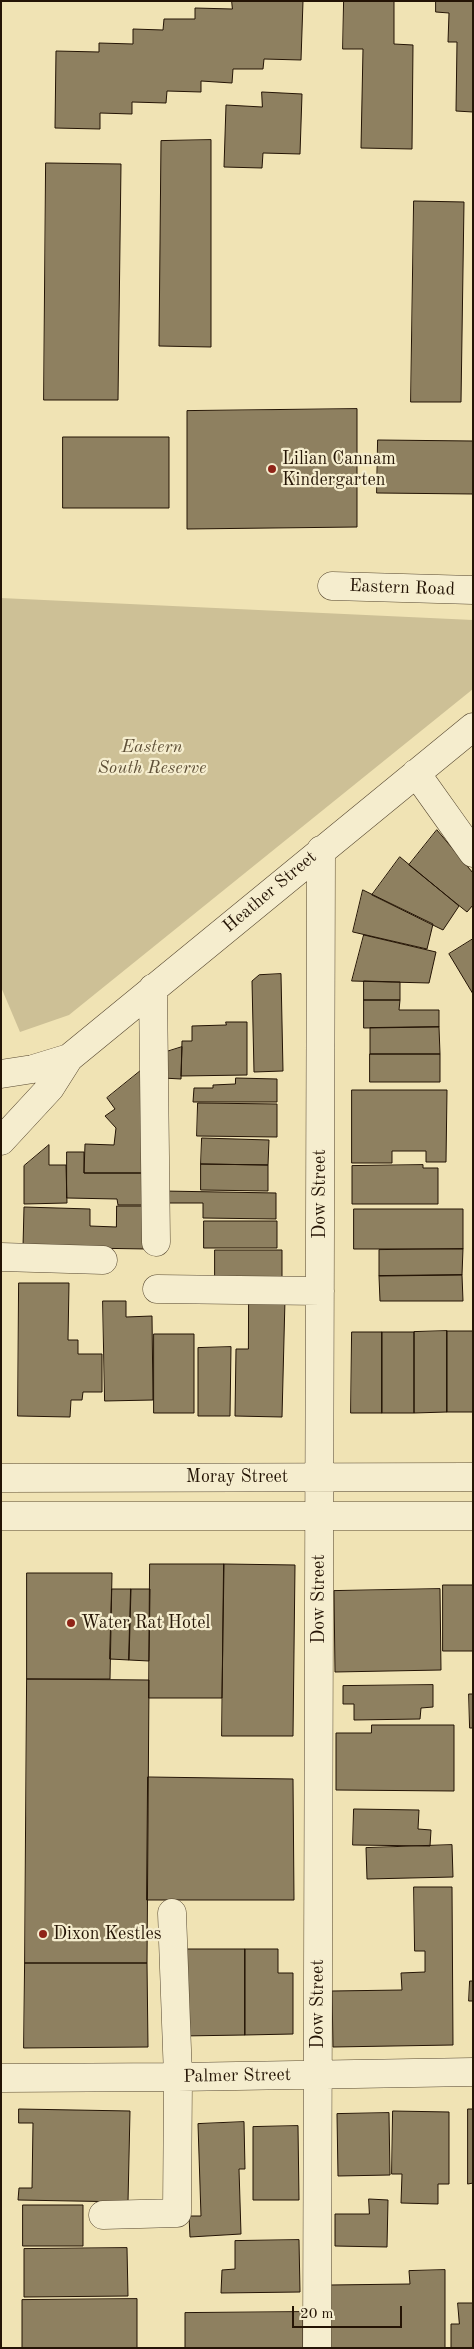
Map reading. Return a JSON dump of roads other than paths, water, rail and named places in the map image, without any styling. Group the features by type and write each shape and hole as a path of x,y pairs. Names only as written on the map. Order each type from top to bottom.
{"street":[{"name":"Eastern Road","path":"332,586 473,590"},
{"name":"Heather Street","path":"1,1141 50,1088 69,1058 473,726"},
{"path":"416,773 473,853"},
{"name":"Dow Street","path":"317,2348 321,850"},
{"path":"153,988 156,1242"},
{"name":"Heather Street","path":"1,1074 33,1069 69,1058"},
{"path":"1,1256 104,1260"},
{"path":"157,1289 320,1291"},
{"name":"Moray Street","path":"1,1478 473,1477"},
{"path":"1,1516 473,1516"},
{"path":"102,2216 177,2213 178,2077 172,1913"},
{"name":"Palmer Street","path":"1,2078 473,2072"}],"place":[{"name":"Lilian Cannam Kindergarten","path":"272,469"},
{"name":"Water Rat Hotel","path":"71,1623"},
{"name":"Dixon Kestles","path":"43,1934"}],"park label":[{"name":"Eastern South Reserve","path":"152,758"}]}
